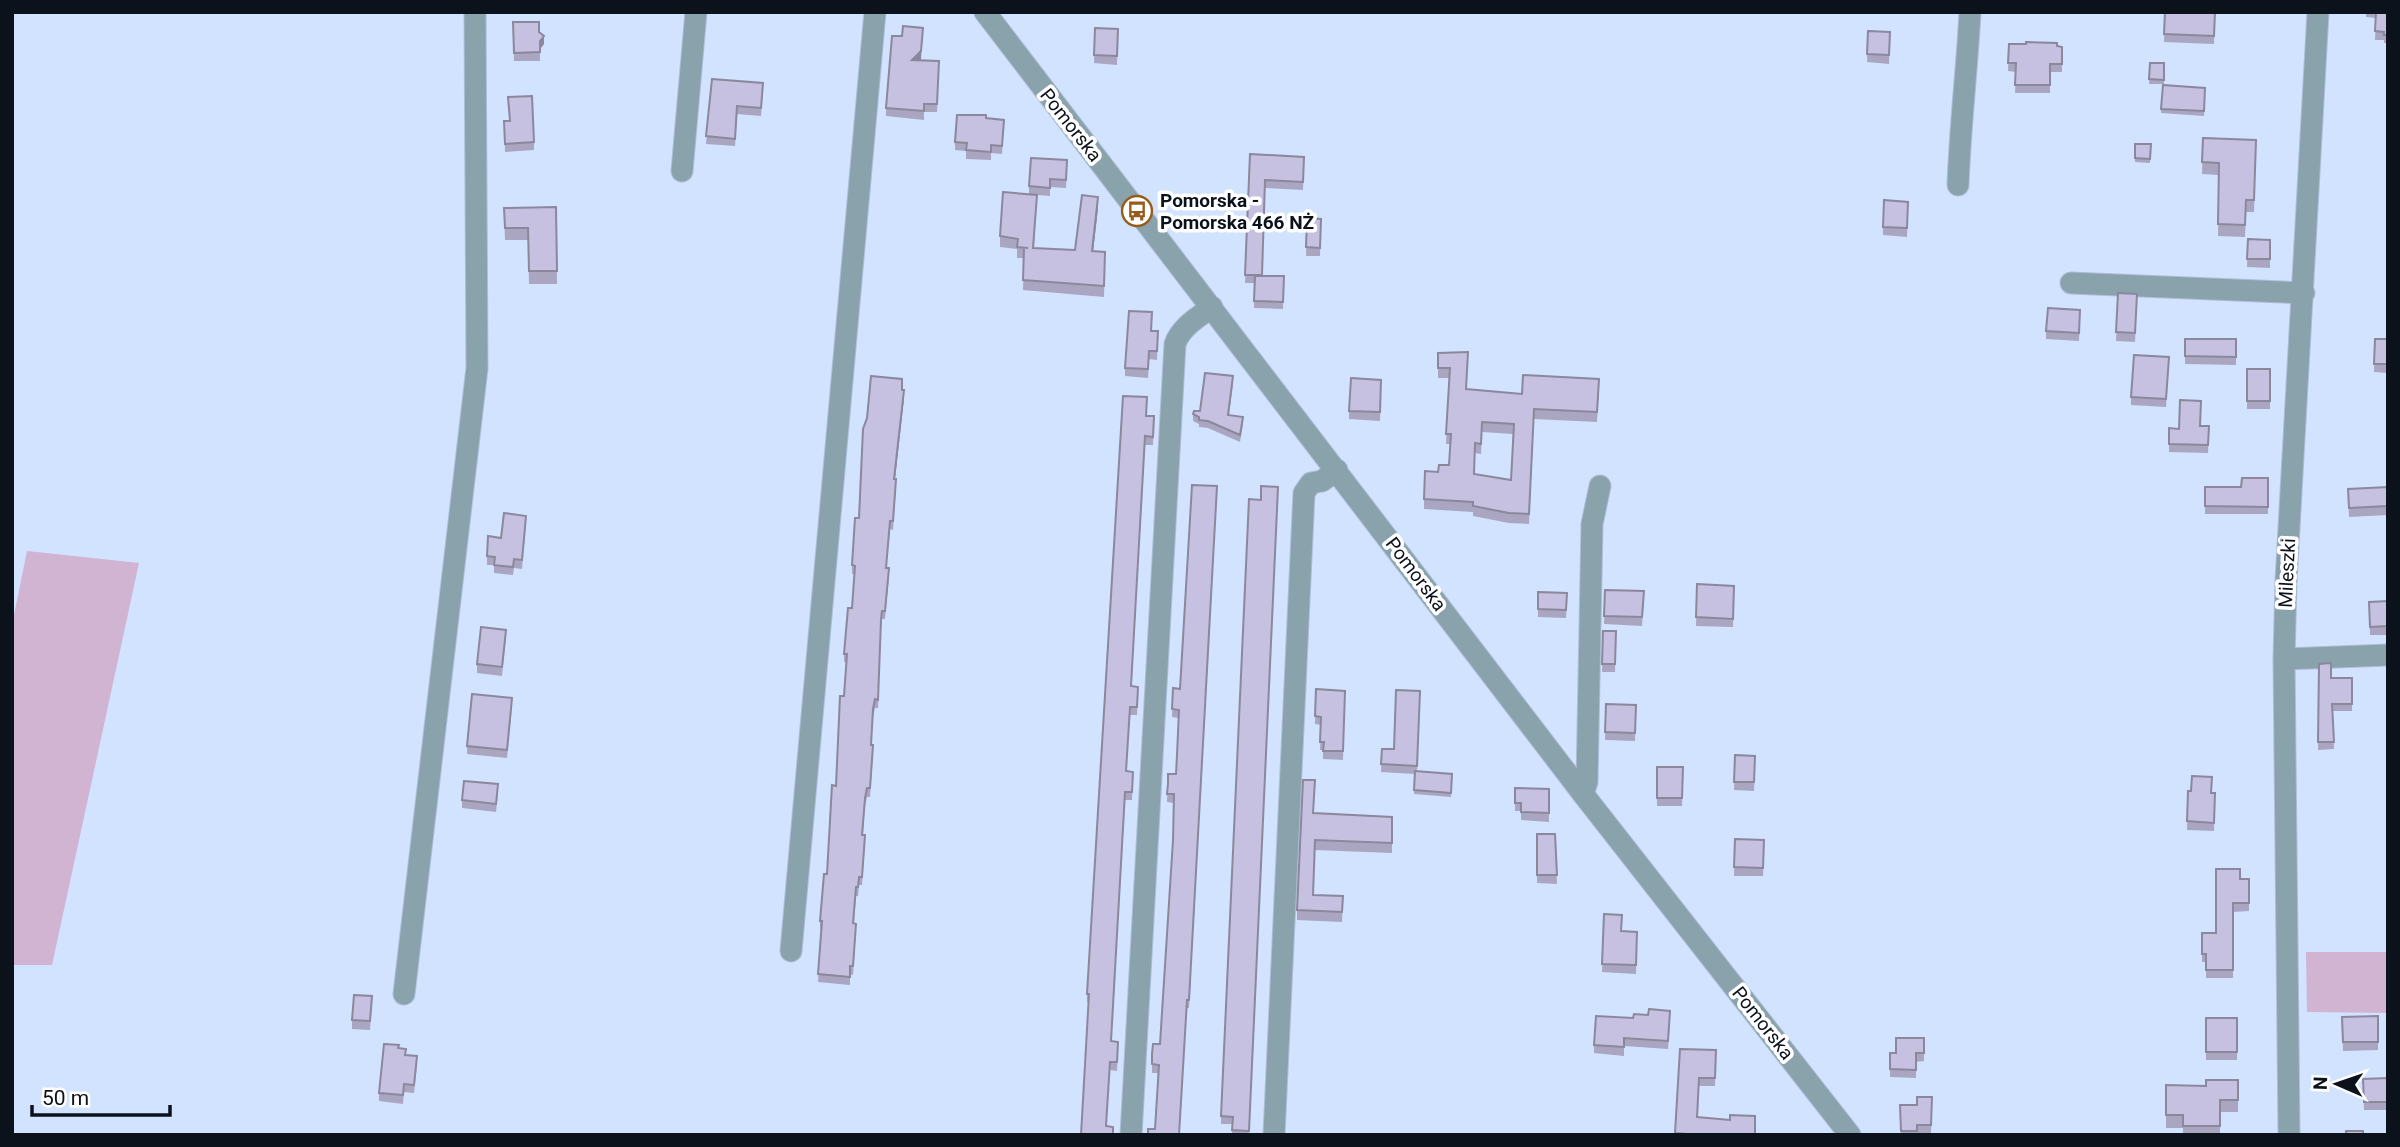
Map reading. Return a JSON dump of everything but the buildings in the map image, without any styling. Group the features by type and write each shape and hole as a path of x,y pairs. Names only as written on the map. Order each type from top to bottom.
{"street":[{"path":"404,994 477,368 475,12"},
{"path":"682,171 696,12"},
{"path":"791,951 875,12"},
{"name":"Pomorska","path":"985,12 1583,794 1850,1135"},
{"path":"1958,185 1970,12"},
{"name":"Mileszki","path":"2289,1135 2284,659 2286,581 2319,12"},
{"path":"2071,283 2304,293"},
{"path":"1131,1135 1175,344 1184,328 1212,307"},
{"path":"1274,1135 1304,493 1311,483 1322,481 1337,470"},
{"path":"1583,794 1587,782 1592,524 1600,486"},
{"path":"2284,659 2388,655"}],"shaded area":[{"path":"27,551 139,563 52,965 12,965 12,625"},
{"path":"2306,952 2388,952 2388,1013 2307,1012"}],"place":[{"name":"Pomorska - Pomorska 466 NŻ","path":"1137,211"}]}
